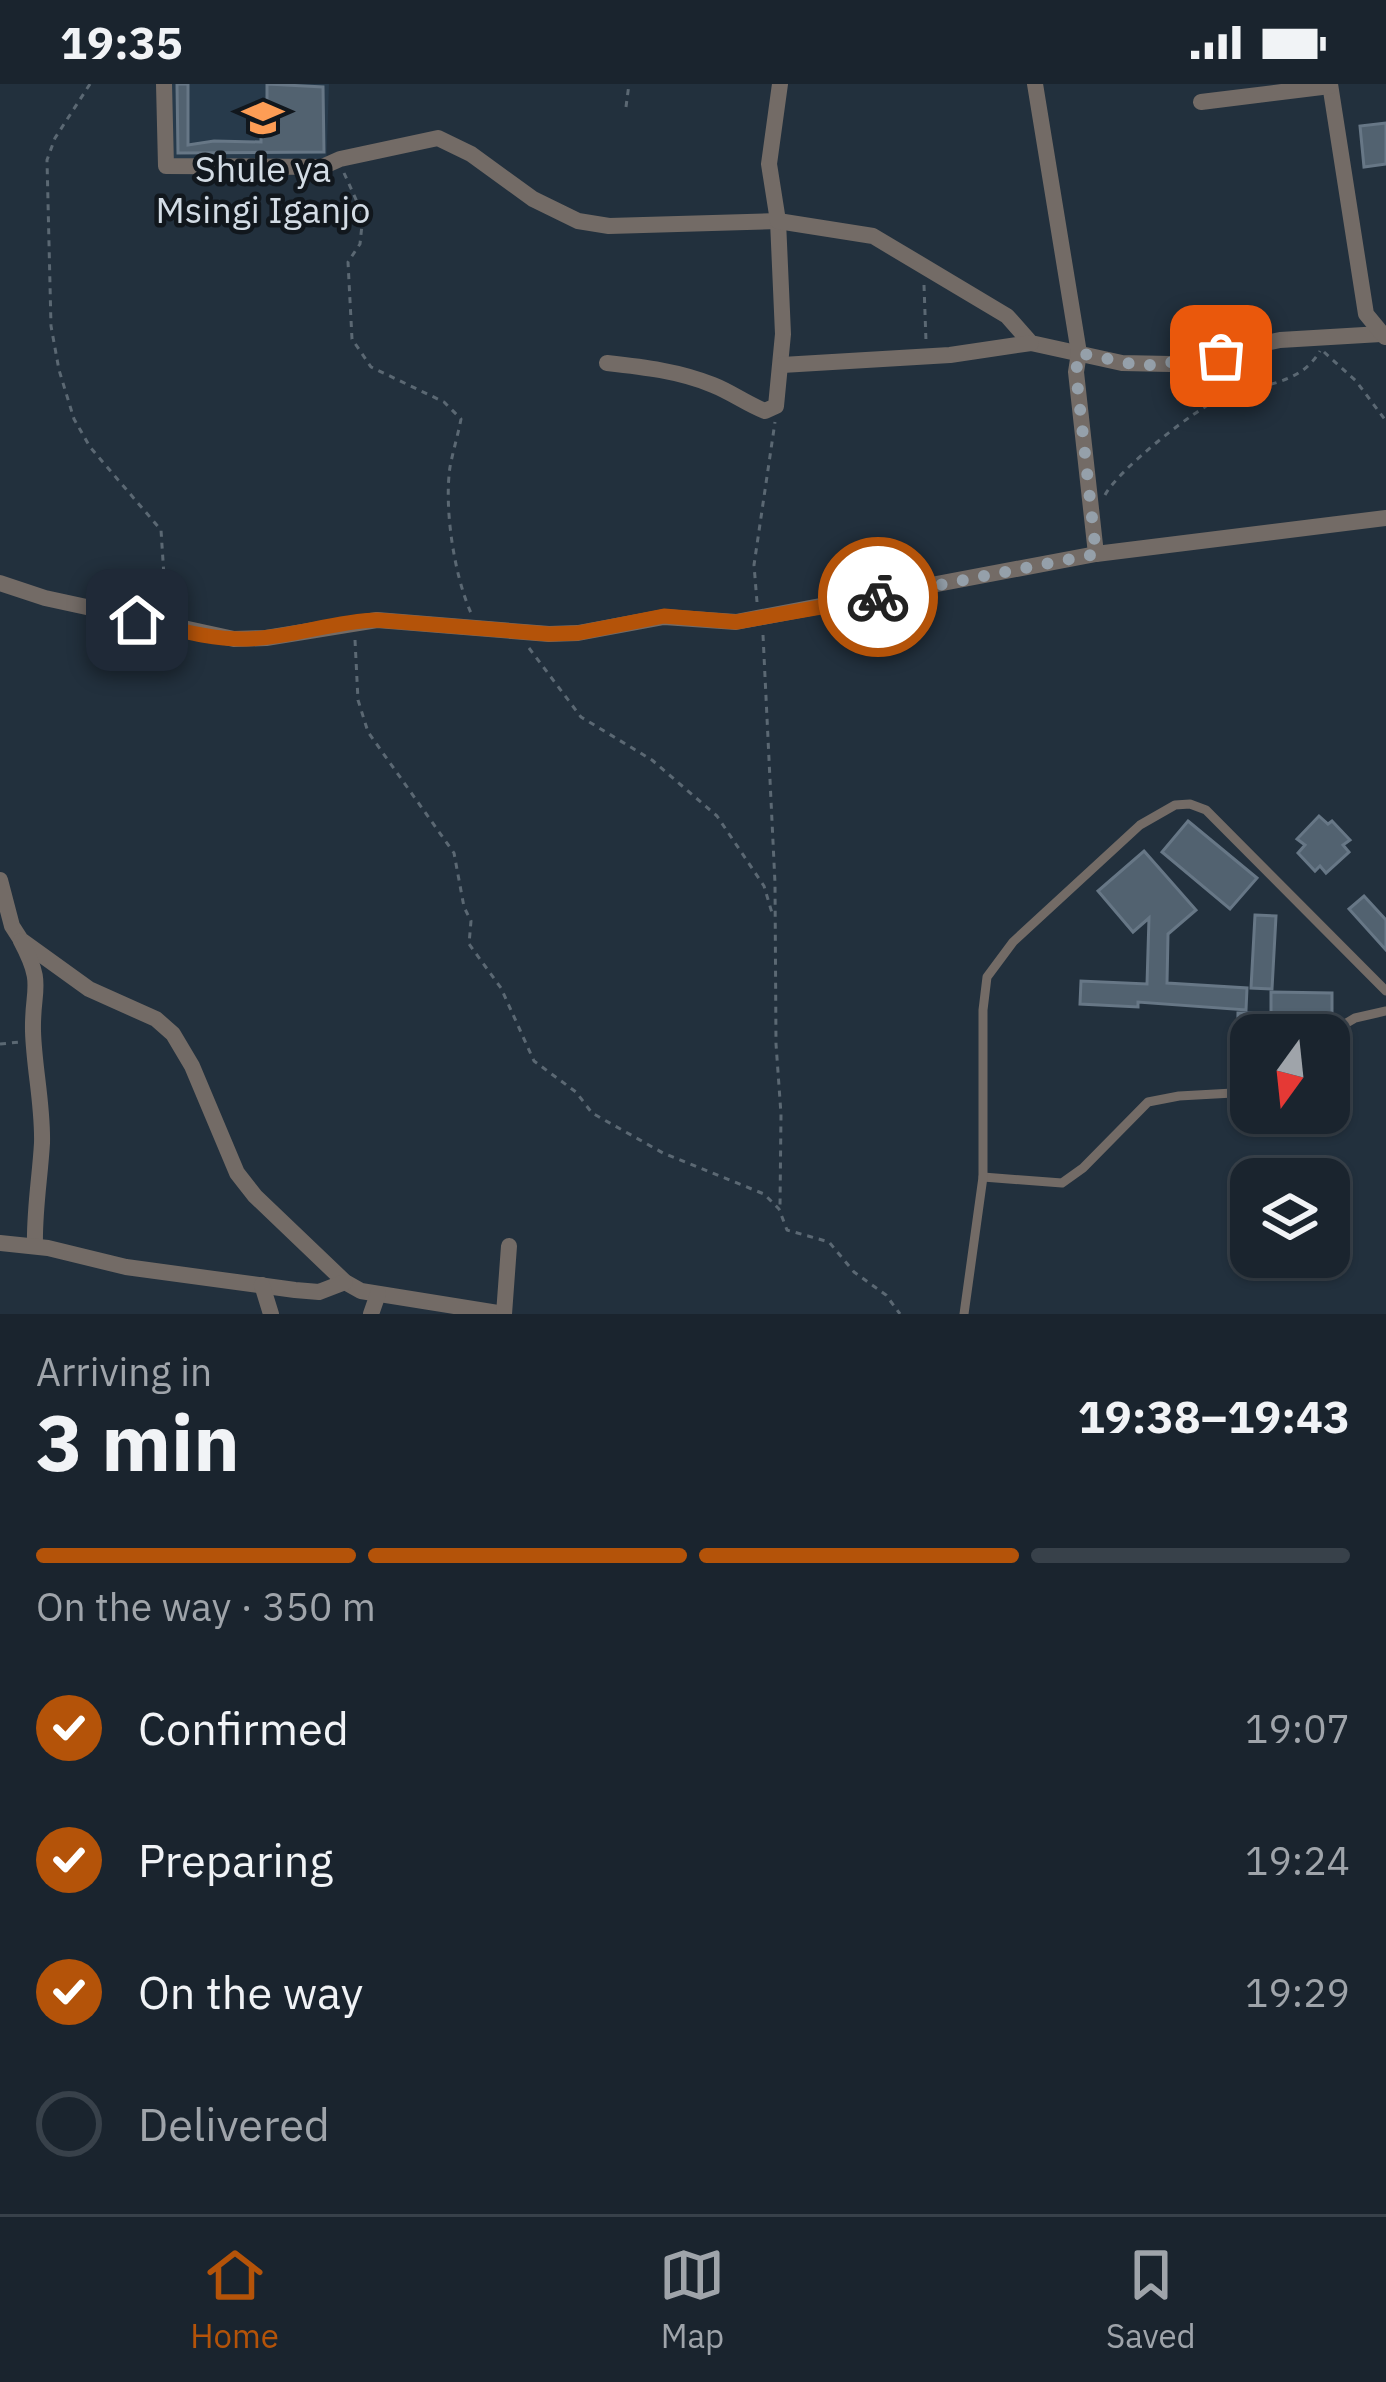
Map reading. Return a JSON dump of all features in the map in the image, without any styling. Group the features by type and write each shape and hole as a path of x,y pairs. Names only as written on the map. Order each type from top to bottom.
{"street":[{"path":"164,84 165,166 322,167 438,138 471,154 533,200 578,220 609,226 778,221 873,236 1007,316 1031,343"},
{"path":"607,363 682,374 765,411 776,406 782,365 778,221 769,164 780,84"},
{"path":"1035,84 1079,353 1076,372 1096,554"},
{"path":"1201,102 1330,85 1366,314 1384,336"},
{"path":"782,365 950,355 1031,343 1142,366 1384,336"},
{"path":"0,583 167,626 248,639 352,621 424,622 518,634 578,633 664,616 736,622 1096,554 1386,518"},
{"path":"0,880 12,926 34,964 37,982 33,1029 42,1145 35,1246"},
{"path":"21,940 89,989 169,1029 192,1066 237,1173 345,1282 378,1294 504,1314 509,1246"},
{"path":"0,1243 127,1267 313,1292 345,1282"},
{"path":"262,1285 271,1314"},
{"path":"370,1314 378,1294"}],"lane":[{"path":"964,1314 983,1178 987,977 1013,942 1140,826 1168,806 1190,804 1206,810 1386,991"},
{"path":"1350,1021 1386,1011"},
{"path":"983,1178 1062,1183 1148,1102 1230,1093"}],"path":[{"path":"90,84 55,138 47,160 50,326 80,431 163,532 167,626"},
{"path":"626,107 629,84"},
{"path":"340,159 363,215 360,244 348,262 352,339 371,367 444,401 461,419 451,465 450,506 458,572 479,631"},
{"path":"923,265 926,354"},
{"path":"1094,516 1111,483 1170,433 1219,399 1259,390 1310,369 1316,344 1356,381 1386,421"},
{"path":"776,406 754,565 766,646 776,1044 782,1114 779,1209 787,1230 830,1242 854,1272 886,1294 900,1314"},
{"path":"352,621 358,700 368,732 454,853 471,921 469,944 501,988 534,1061 571,1087 592,1113 641,1142 764,1194 779,1209"},
{"path":"518,634 581,717 652,760 717,816 764,886 774,921"}],"shaded area":[{"path":"158,84 329,84 326,173 158,167"}],"building":[{"path":"177,84 188,84 188,145 261,142 261,135 267,135 267,84 323,87 324,152 178,153"},
{"path":"1386,123 1386,164 1364,167 1360,126"},
{"path":"1319,816 1328,824 1332,821 1350,840 1343,845 1349,852 1326,873 1320,866 1315,871 1298,853 1305,845 1297,839"},
{"path":"1188,821 1257,878 1230,909 1162,852"},
{"path":"1144,851 1196,910 1168,934 1167,983 1247,988 1246,1010 1138,1002 1138,1007 1080,1004 1081,981 1147,984 1149,918 1133,932 1098,891"},
{"path":"1364,896 1386,920 1386,950 1349,909"},
{"path":"1255,915 1276,916 1272,989 1251,988"},
{"path":"1271,992 1332,993 1332,1014 1271,1014"}],"way so far":[{"path":"878,597 1096,554 1076,372 1079,353 1142,366 1221,356"}],"place":[{"name":"Shule ya Msingi Iganjo","path":"263,118"}],"route":[{"path":"137,620 234,639 377,620 549,634 664,616 736,622 878,597"}]}
